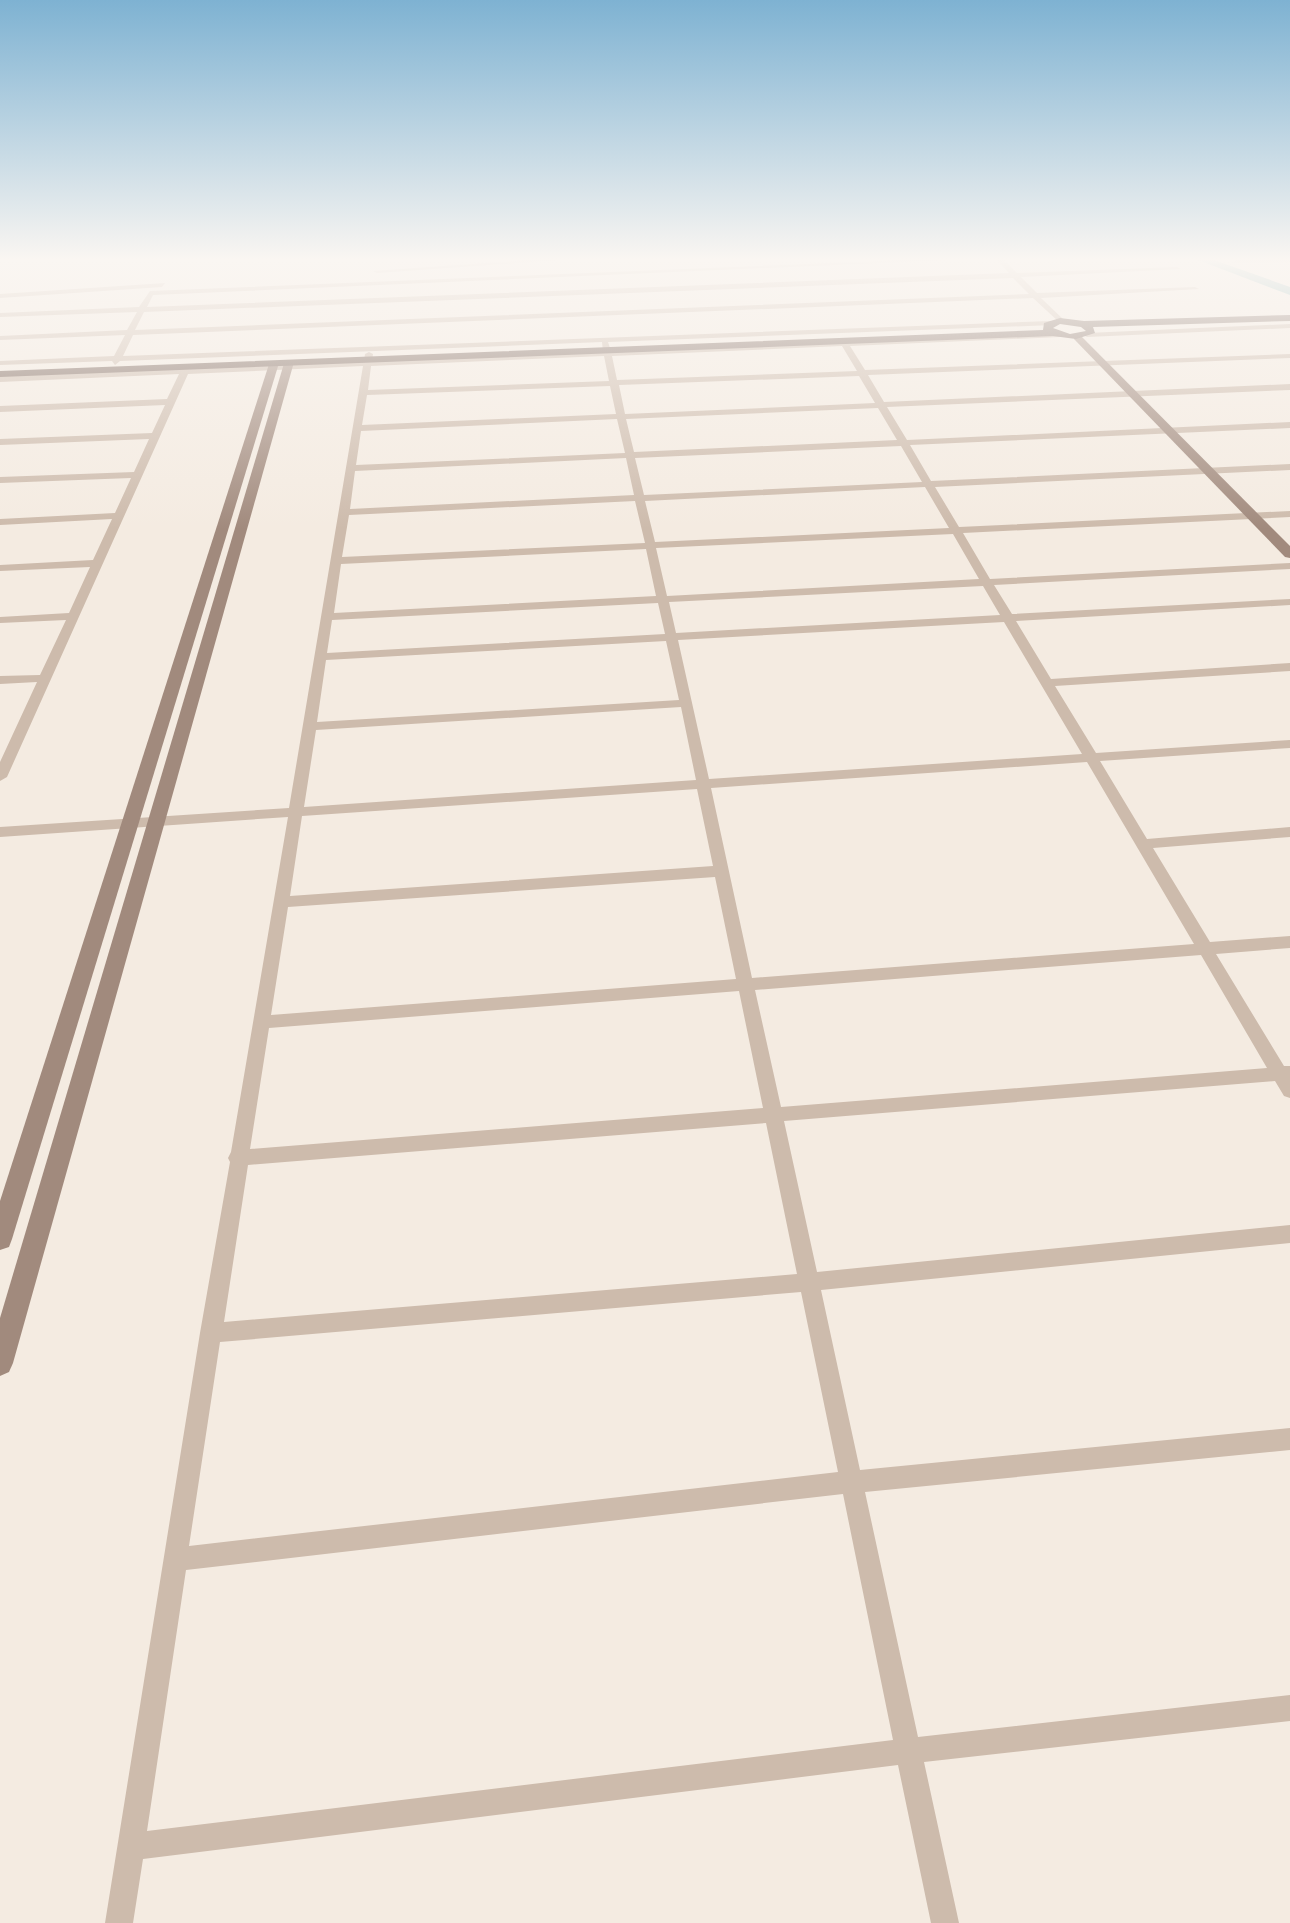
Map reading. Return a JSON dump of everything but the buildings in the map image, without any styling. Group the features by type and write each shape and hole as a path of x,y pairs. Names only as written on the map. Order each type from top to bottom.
{"main road":[{"path":"0,371 116,360 369,359 413,350 610,350"},
{"path":"0,371 185,369 616,350"},
{"path":"1094,350 1101,363 1290,554"},
{"path":"0,1363 281,365"},
{"path":"0,1239 128,823 281,365"}],"street":[{"path":"121,350 116,360 420,350"},
{"path":"607,350 703,782 945,1923"},
{"path":"848,350 1205,948 1285,1073 1290,1091"},
{"path":"363,393 1290,356"},
{"path":"119,1923 237,1158 297,811 369,359"},
{"path":"0,777 7,748 45,678 185,369"},
{"path":"358,428 1290,387"},
{"path":"0,409 170,402"},
{"path":"351,468 1290,425"},
{"path":"0,442 155,436"},
{"path":"344,512 1290,467"},
{"path":"0,480 137,475"},
{"path":"336,561 1290,514"},
{"path":"0,522 118,516"},
{"path":"0,568 97,563"},
{"path":"327,617 1290,566"},
{"path":"320,657 1290,602"},
{"path":"0,620 73,616"},
{"path":"1047,683 1290,667"},
{"path":"0,680 45,678"},
{"path":"310,726 686,703"},
{"path":"0,832 1290,744"},
{"path":"1143,844 1290,832"},
{"path":"281,902 721,871"},
{"path":"261,1022 1290,942"},
{"path":"237,1158 1285,1073"},
{"path":"210,1333 809,1282 1290,1234"},
{"path":"176,1559 851,1482 1290,1439"},
{"path":"130,1847 908,1751 1290,1708"}]}
